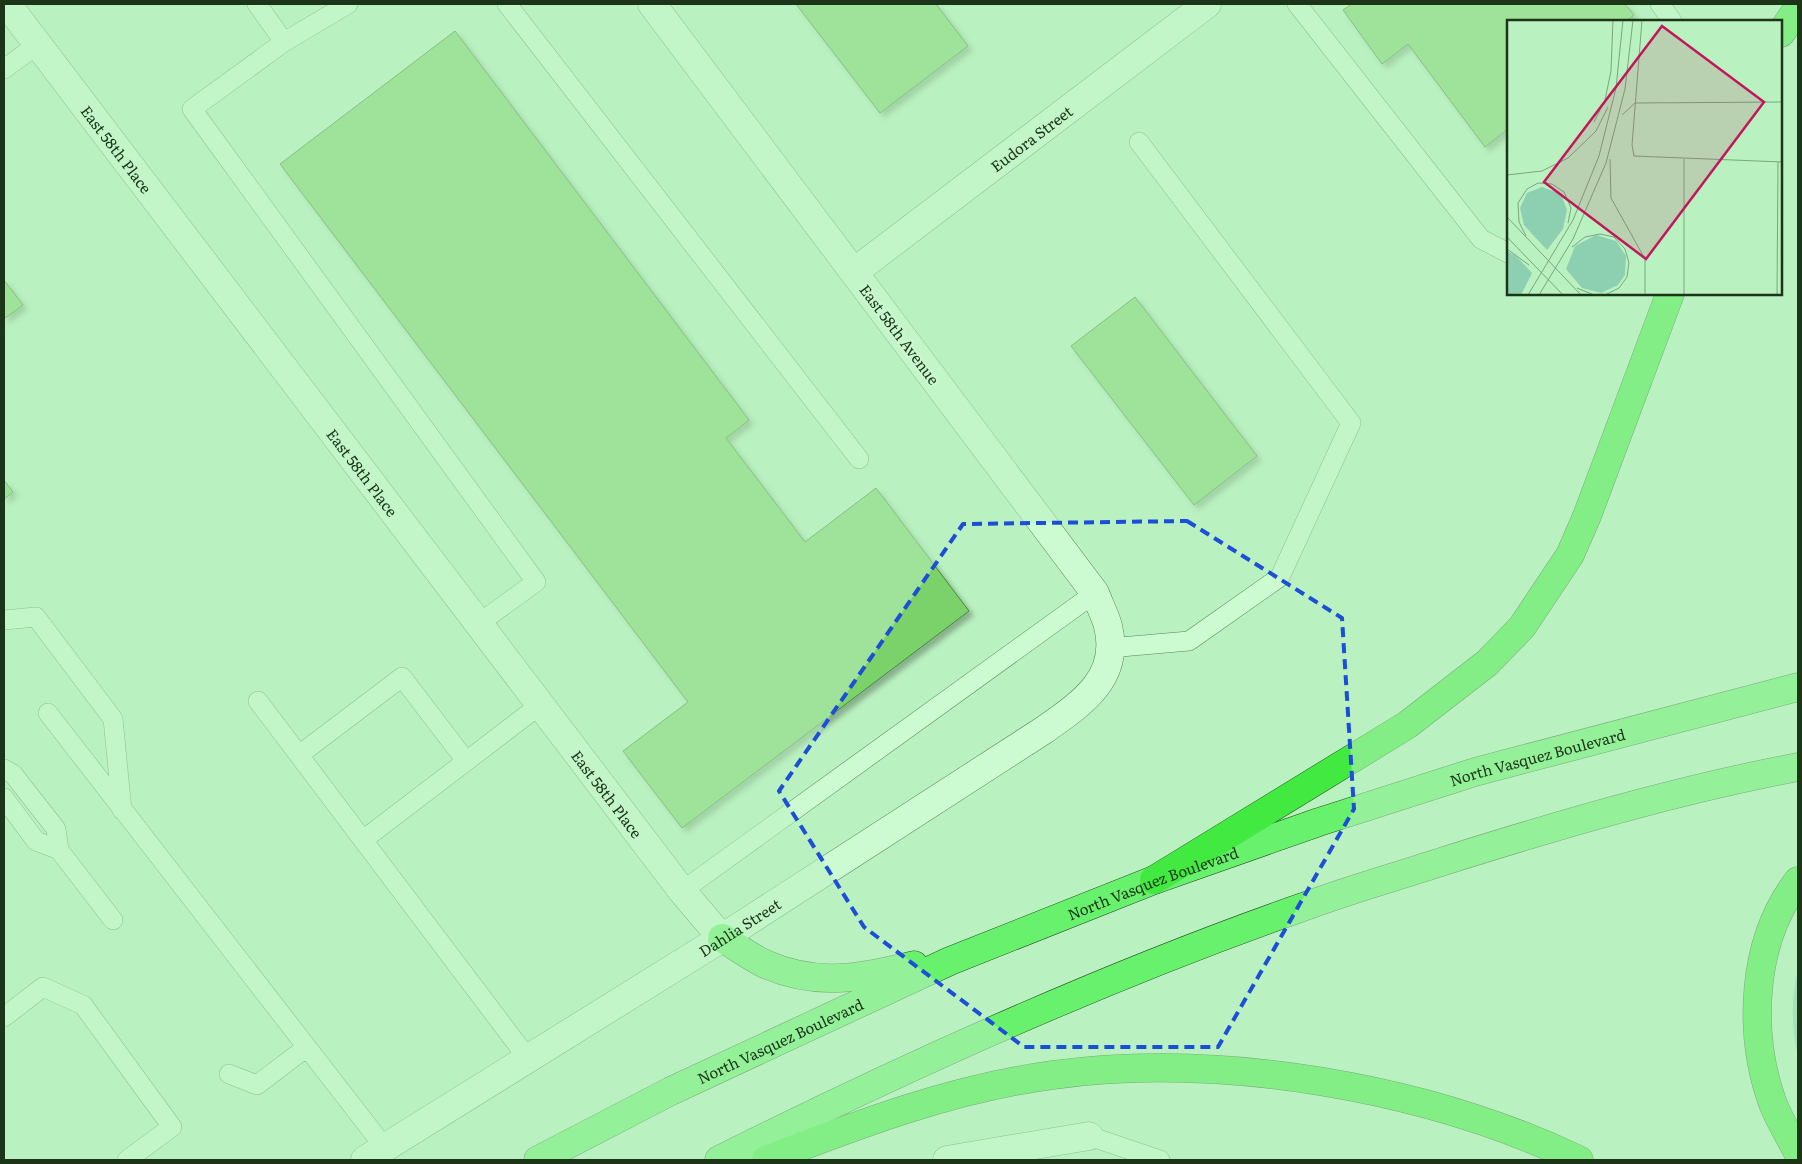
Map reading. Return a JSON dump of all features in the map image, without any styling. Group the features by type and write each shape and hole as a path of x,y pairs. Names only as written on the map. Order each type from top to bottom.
{"highway":[{"path":"1782,32 1798,8"},
{"path":"1154,880 1407,725 1488,663 1522,628 1570,555 1587,516 1670,295"},
{"name":"North Vasquez Boulevard","path":"538,1160 671,1091 984,947 1154,880 1319,822 1475,772 1798,687"},
{"path":"720,1160 836,1102 1108,982 1303,906 1557,827 1658,799 1798,767"},
{"path":"1798,881 1774,925 1761,968 1756,1014 1760,1059 1772,1103 1798,1153"},
{"path":"722,938 763,963 795,976 814,978 854,977 884,972 984,947"},
{"path":"766,1160 846,1129 957,1094 1052,1075 1141,1068 1232,1071 1307,1078 1392,1096 1492,1125 1579,1160"}],"street":[{"name":"East 58th Place","path":"7,4 682,891 722,938"},
{"name":"East 58th Avenue","path":"652,4 1095,593 1108,626 1109,648 1102,678"},
{"name":"Eudora Street","path":"854,272 1207,4"},
{"name":"Dahlia Street","path":"375,1154 529,1060 722,938 1044,730 1083,702 1102,678"},
{"path":"947,1160 1089,1136"}],"lane":[{"path":"257,4 284,42"},
{"path":"348,4 284,42 192,109 536,582 478,624"},
{"path":"506,4 859,459"},
{"path":"1297,4 1481,239 1507,252"},
{"path":"1660,4 1671,20"},
{"path":"4,69 38,44"},
{"path":"1109,648 1189,641 1280,578 1350,423 1139,142"},
{"path":"682,891 1095,593"},
{"path":"4,620 36,617 113,719 122,810"},
{"path":"299,755 402,677 466,761"},
{"path":"258,701 529,1060"},
{"path":"363,840 540,705"},
{"path":"48,713 307,1048 375,1154"},
{"path":"4,769 13,774 56,829 58,850"},
{"path":"4,798 36,841 58,850 113,920"},
{"path":"4,1018 44,987 83,1004 172,1127 128,1160"},
{"path":"229,1074 257,1085 307,1048"},
{"path":"1089,1136 1160,1160"}],"highlighted area":[{"path":"1187,521 1342,618 1354,809 1218,1047 1024,1047 864,927 779,791 963,524"}],"green space":[{"path":"1798,970 1798,1056 1794,1035 1793,1013 1794,991"}],"building":[{"path":"796,4 936,4 968,46 880,113"},
{"path":"1352,4 1625,4 1634,15 1627,20 1507,20 1507,130 1485,147 1408,44 1382,64 1343,10"},
{"path":"455,31 749,420 726,438 805,542 876,488 969,611 682,828 623,751 688,702 280,164"},
{"path":"4,280 23,305 4,319"},
{"path":"1135,297 1257,456 1194,505 1071,346"},
{"path":"4,480 13,492 4,499"}]}
